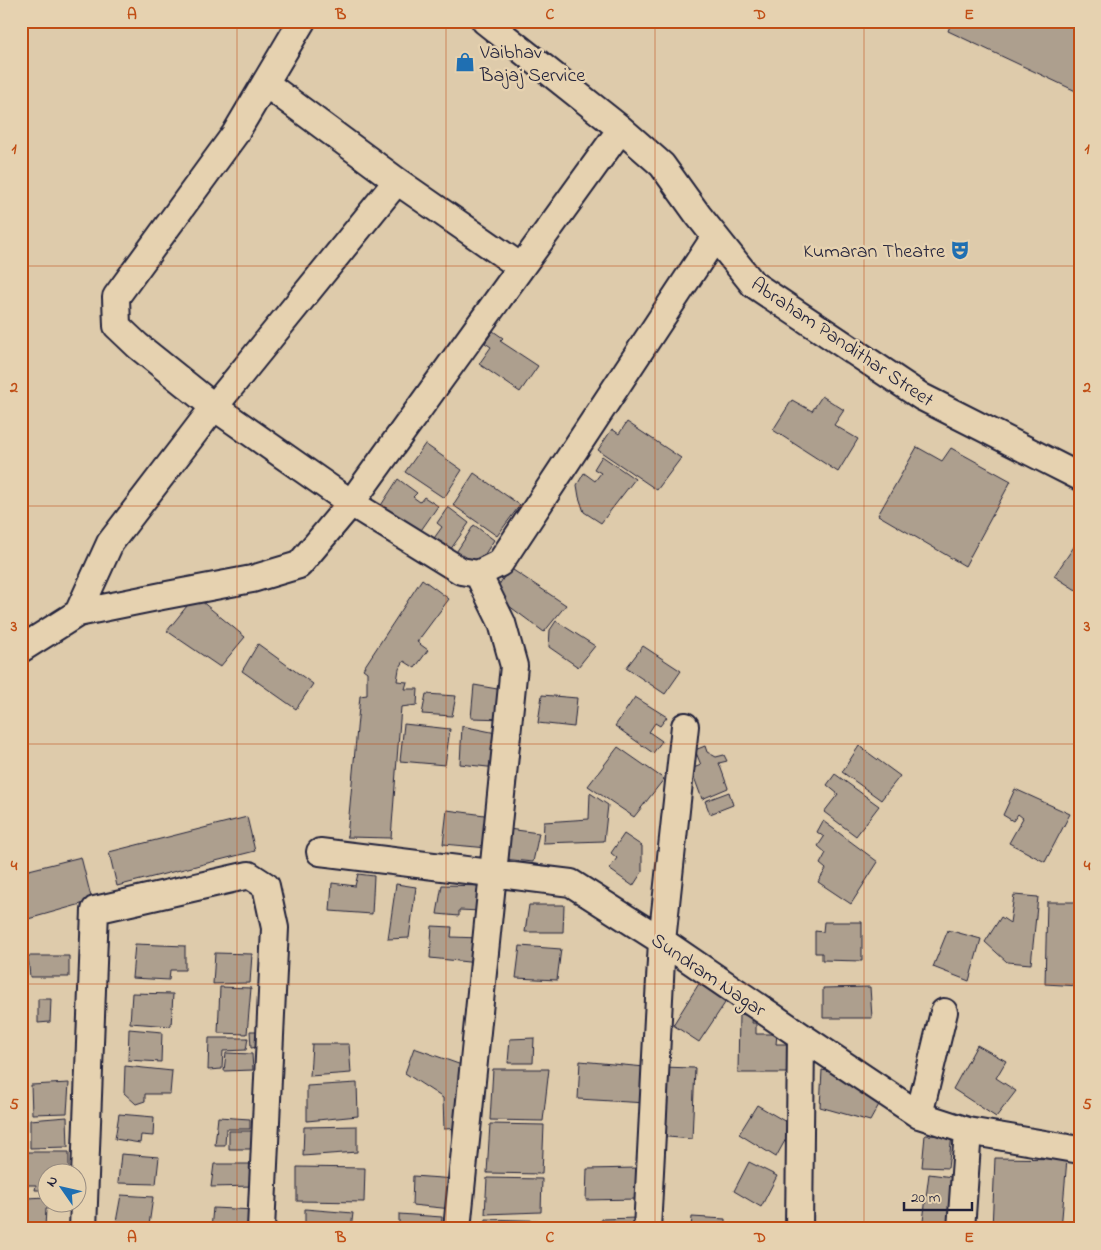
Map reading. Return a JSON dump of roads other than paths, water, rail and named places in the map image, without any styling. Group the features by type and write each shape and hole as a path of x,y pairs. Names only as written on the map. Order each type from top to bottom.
{"street":[{"path":"302,21 235,134 116,297 117,326 138,346 214,407 351,503 461,571 478,574 500,563 715,237"},
{"name":"Abraham Pandithar Street","path":"485,21 621,129 662,165 715,237 753,284 922,397 1080,477"},
{"path":"265,83 397,181 521,267"},
{"path":"21,649 78,614 252,579 299,565 351,503 621,129"},
{"path":"78,614 110,544 214,407 397,181"},
{"path":"457,1229 514,666 502,622 478,574"},
{"path":"647,1229 662,941 685,726"},
{"name":"Sundram Nagar","path":"320,852 571,883 662,941 919,1115 968,1131 1080,1150"},
{"path":"83,1229 95,910 249,875 266,886 275,928 262,1229"},
{"path":"919,1115 944,1012"},
{"path":"799,1229 801,1036"},
{"path":"961,1229 968,1131"}],"place":[{"name":"Vaibhav Bajaj Service","path":"465,62"},
{"name":"Kumaran Theatre","path":"960,250"}]}
